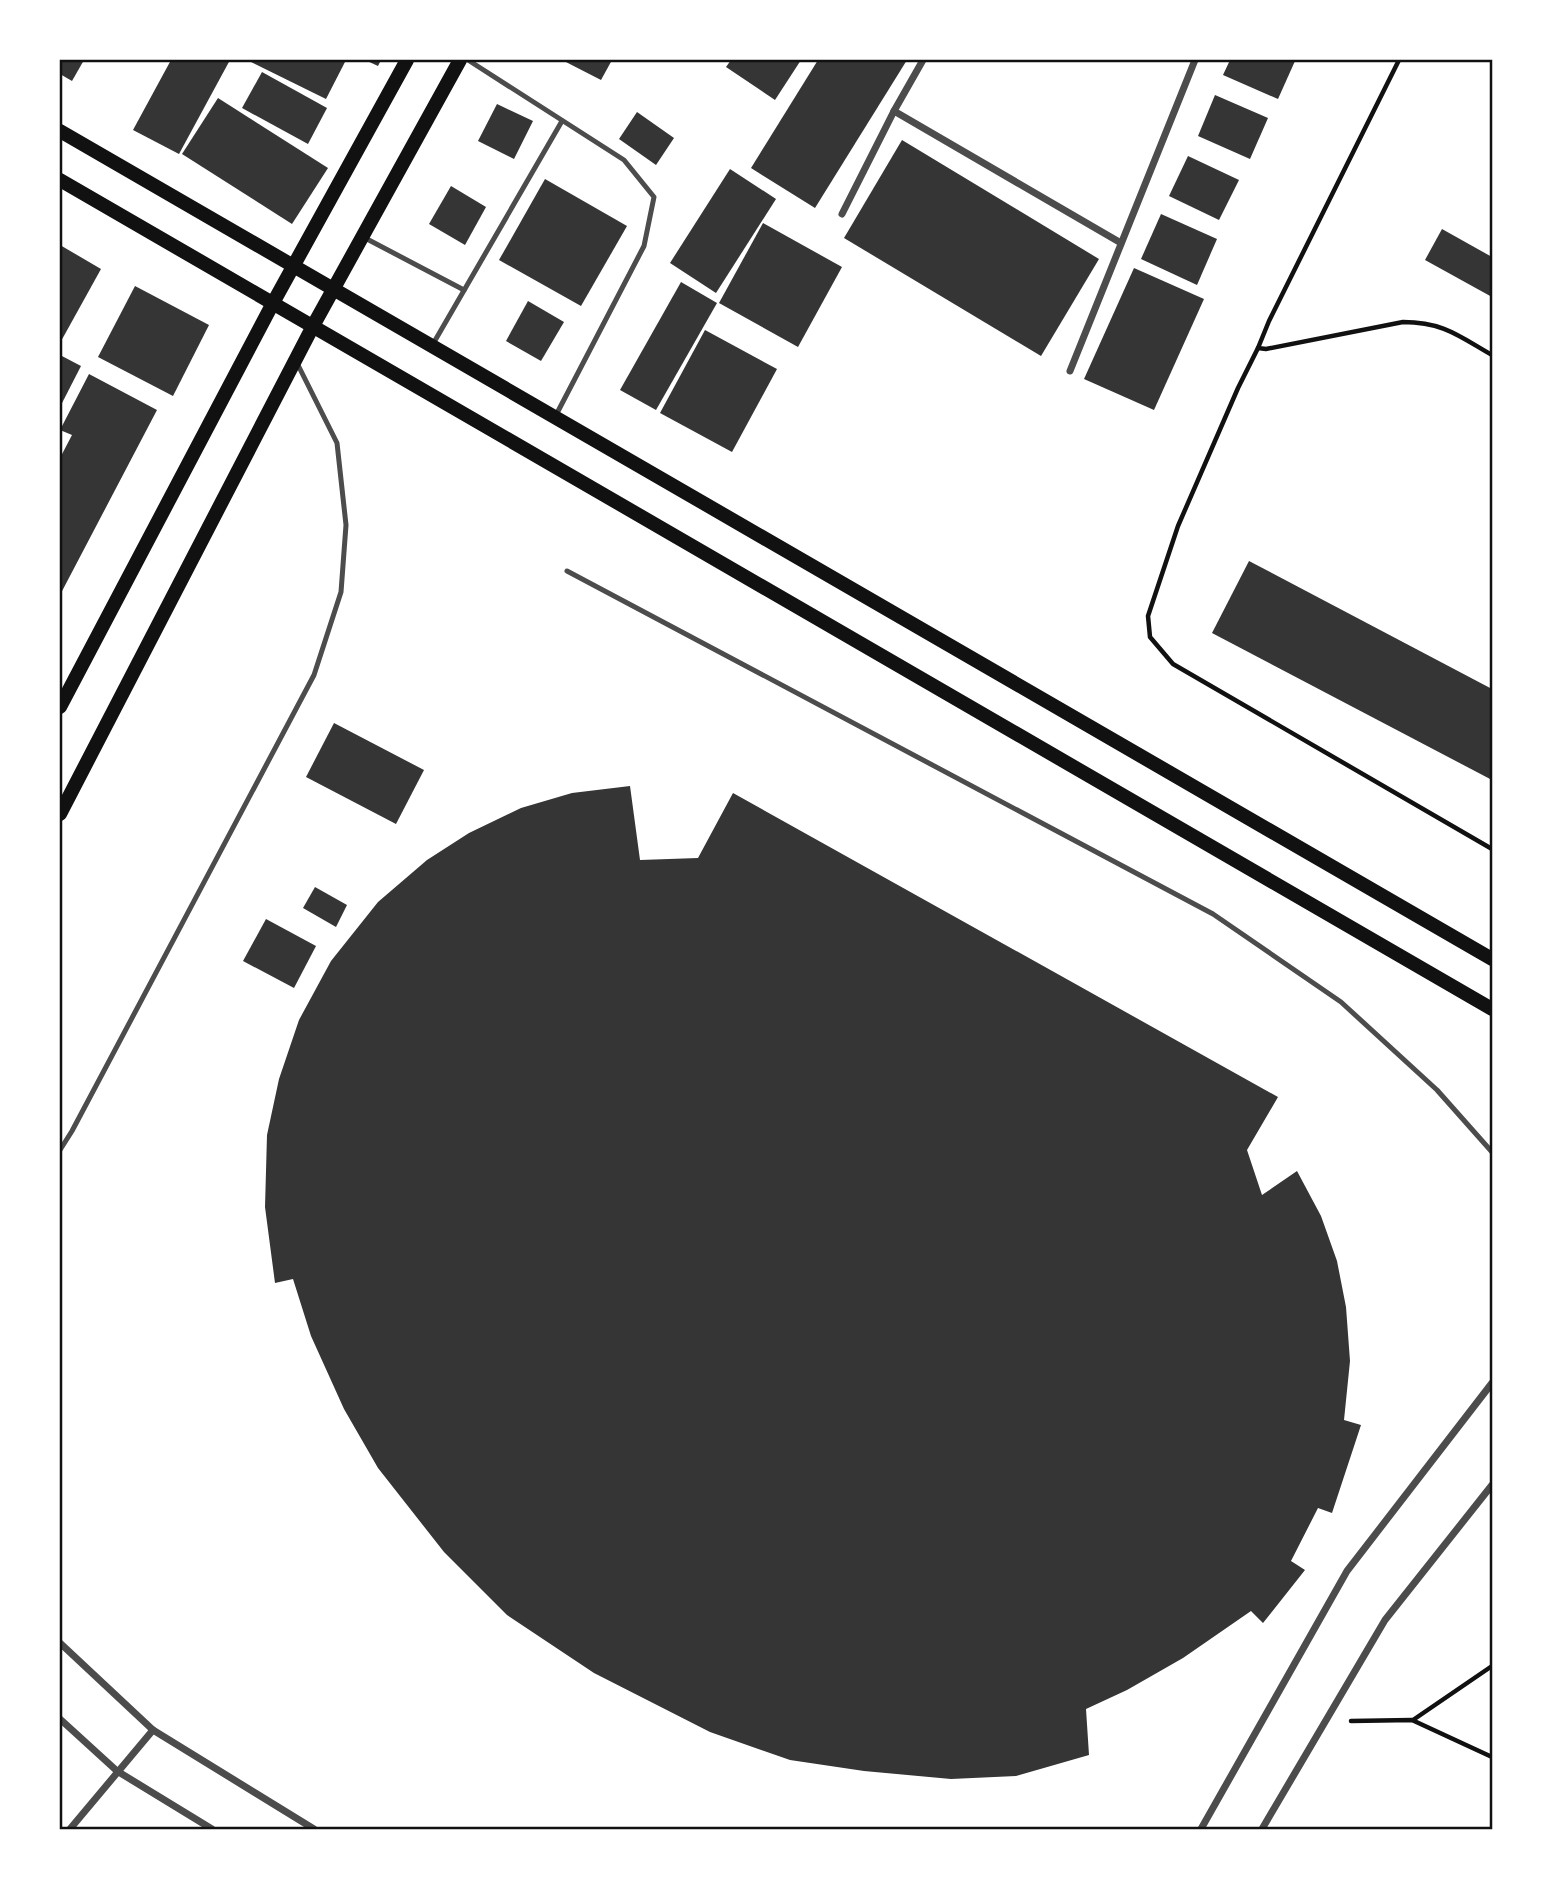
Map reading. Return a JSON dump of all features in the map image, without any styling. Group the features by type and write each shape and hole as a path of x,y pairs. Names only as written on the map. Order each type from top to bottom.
{"main road":[{"path":"60,706 273,303 407,60"},
{"path":"60,814 313,326 460,60"},
{"path":"60,131 1493,959"},
{"path":"60,180 1493,1009"}],"street":[{"path":"842,214 923,60"},
{"path":"1070,371 1195,60"},
{"path":"894,111 1121,243"},
{"path":"1201,1829 1348,1571 1493,1383"},
{"path":"1262,1829 1385,1620 1493,1485"},
{"path":"60,1643 153,1730 314,1829"},
{"path":"60,1719 117,1771 212,1829"},
{"path":"72,1829 153,1730"}],"lane":[{"path":"468,60 624,160 654,197 644,246 555,417"},
{"path":"432,346 562,121"},
{"path":"362,236 464,290"},
{"path":"60,1150 314,675 341,592 346,525 338,443 295,360"},
{"path":"567,571 1213,914 1341,1002 1437,1090 1493,1152"}],"path":[{"path":"1399,60 1269,321 1178,526 1148,616 1150,637 1173,664 1493,849"},
{"path":"1258,348 1266,349 1403,322 1423,322 1445,328 1493,355"},
{"path":"1412,1720 1493,1666"},
{"path":"1326,1721 1412,1720 1493,1757"}],"building":[{"path":"60,60 84,60 72,81 60,74"},
{"path":"171,60 230,60 179,154 133,130"},
{"path":"247,60 346,60 326,99"},
{"path":"365,60 381,60 378,66"},
{"path":"562,60 612,60 601,80"},
{"path":"731,60 801,60 775,100 726,67"},
{"path":"818,60 907,60 815,208 751,168"},
{"path":"1230,60 1295,61 1278,99 1223,75"},
{"path":"262,72 327,108 308,144 242,108"},
{"path":"1215,95 1268,118 1250,159 1198,136"},
{"path":"218,98 328,168 292,224 182,154"},
{"path":"497,104 533,121 514,159 478,141"},
{"path":"637,112 674,138 656,165 619,139"},
{"path":"902,140 1099,259 1041,356 844,238"},
{"path":"1188,156 1239,180 1219,220 1169,196"},
{"path":"730,169 776,199 716,293 670,263"},
{"path":"545,179 627,226 581,306 499,260"},
{"path":"451,186 486,207 465,245 429,224"},
{"path":"1161,214 1217,239 1197,285 1141,259"},
{"path":"763,223 842,267 798,347 719,303"},
{"path":"1442,229 1492,257 1492,297 1425,260"},
{"path":"60,245 101,269 60,343"},
{"path":"1134,268 1204,299 1154,410 1084,379"},
{"path":"681,282 717,303 656,410 620,390"},
{"path":"135,286 209,325 173,396 98,357"},
{"path":"528,301 564,322 541,361 506,341"},
{"path":"705,330 777,369 732,452 660,413"},
{"path":"60,355 81,366 60,407"},
{"path":"89,374 157,410 60,595 60,458 72,435 60,430"},
{"path":"1249,561 1492,689 1492,780 1212,633"},
{"path":"334,723 424,770 396,824 306,777"},
{"path":"630,786 640,860 698,858 733,793 1278,1097 1247,1150 1262,1195 1297,1171 1321,1216 1337,1261 1346,1307 1350,1361 1344,1420 1361,1425 1332,1513 1318,1508 1291,1561 1305,1570 1263,1623 1251,1611 1183,1658 1127,1690 1086,1709 1089,1755 1016,1776 951,1779 864,1771 790,1760 710,1732 594,1673 507,1615 444,1552 378,1468 344,1409 311,1336 293,1279 275,1283 265,1207 267,1135 279,1079 299,1020 331,961 378,902 427,860 469,833 521,808 572,793"},
{"path":"315,887 347,905 336,927 303,908"},
{"path":"266,919 316,946 294,988 243,961"}]}
